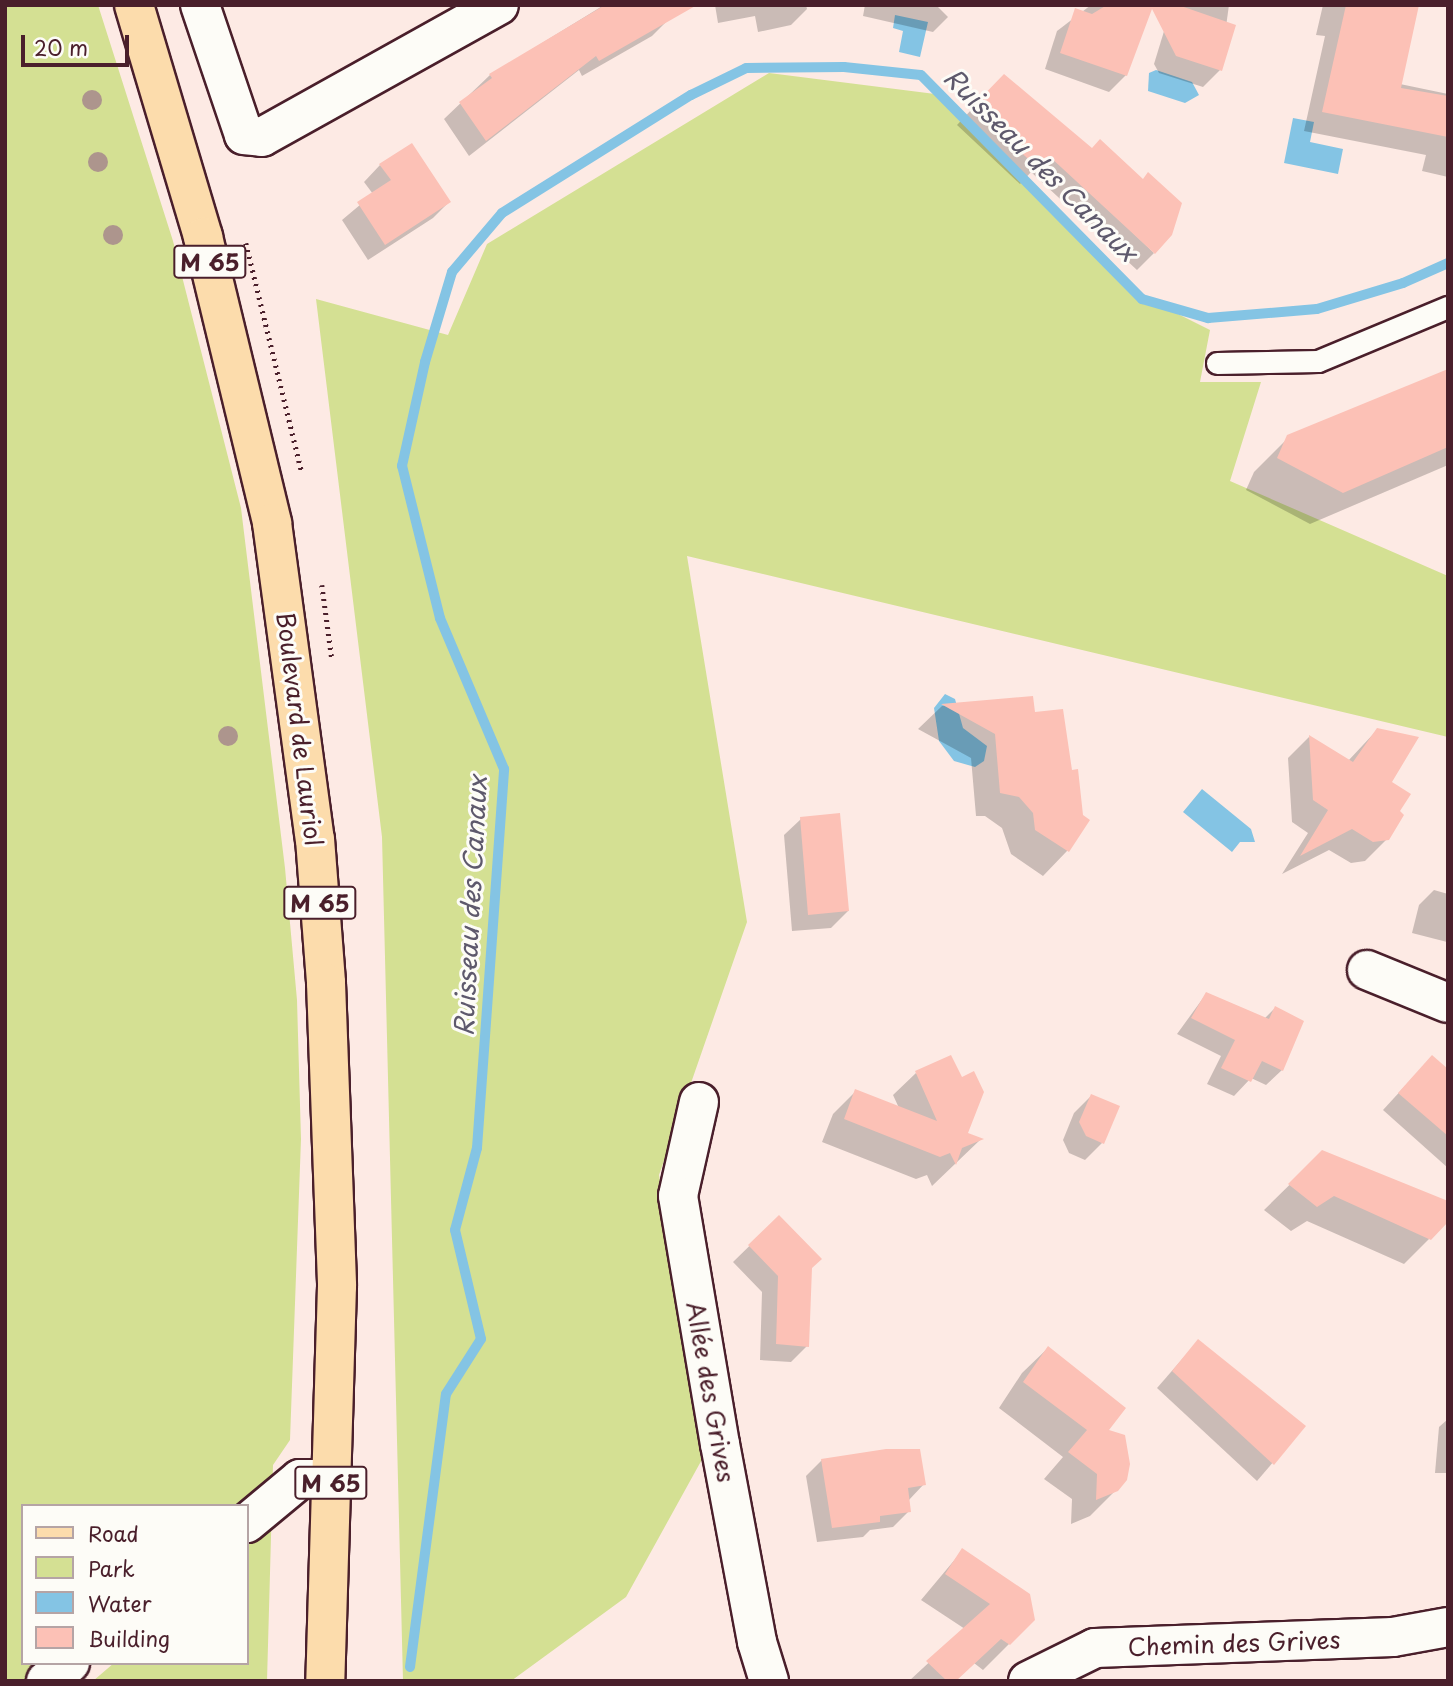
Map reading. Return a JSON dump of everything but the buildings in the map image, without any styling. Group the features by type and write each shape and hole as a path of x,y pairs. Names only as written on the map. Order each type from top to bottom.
{"main road":[{"name":"Boulevard de Lauriol","path":"134,5 204,237 240,379 285,604 315,839 326,983 337,1286 325,1681"}],"street":[{"path":"200,5 244,135 262,137 499,5"},
{"path":"1367,970 1448,1003"},
{"name":"Allée des Grives","path":"699,1102 678,1196 757,1642 769,1681"},
{"path":"248,1522 300,1479 331,1479"},
{"name":"Chemin des Grives","path":"1028,1681 1094,1648 1394,1637 1448,1626"},
{"path":"46,1681 67,1665"}],"lane":[{"path":"1217,363 1318,361 1448,307"}],"green space":[{"path":"5,5 98,5 173,241 241,508 285,868 297,1000 301,1139 290,1440 273,1465 267,1681 93,1681 112,1665 248,1665 248,1504 21,1504 21,1665 73,1665 86,1681 5,1681"},
{"path":"769,73 943,95 1146,298 1210,330 1200,382 1261,382 1230,481 1448,576 1448,737 687,556 747,922 659,1175 705,1454 626,1597 511,1681 403,1681 382,837 316,299 448,335 487,244"}],"water":[{"path":"895,15 928,22 920,57 899,52 903,31 893,28"},
{"path":"1156,70 1192,82 1199,95 1185,103 1148,91 1149,73"},
{"path":"1293,118 1314,122 1310,142 1343,149 1338,174 1284,163"},
{"path":"945,694 955,699 963,728 987,746 984,761 975,767 954,761 939,741 934,708"},
{"path":"1202,789 1251,829 1255,842 1240,842 1232,852 1183,812"}],"waterway":[{"name":"Ruisseau des Canaux","path":"410,1667 446,1394 481,1339 455,1230 477,1148 504,769 440,618 402,466 425,362 452,272 502,213 691,95 746,68 844,67 921,75 1142,299 1208,318 1317,309 1403,283 1448,263"}]}
